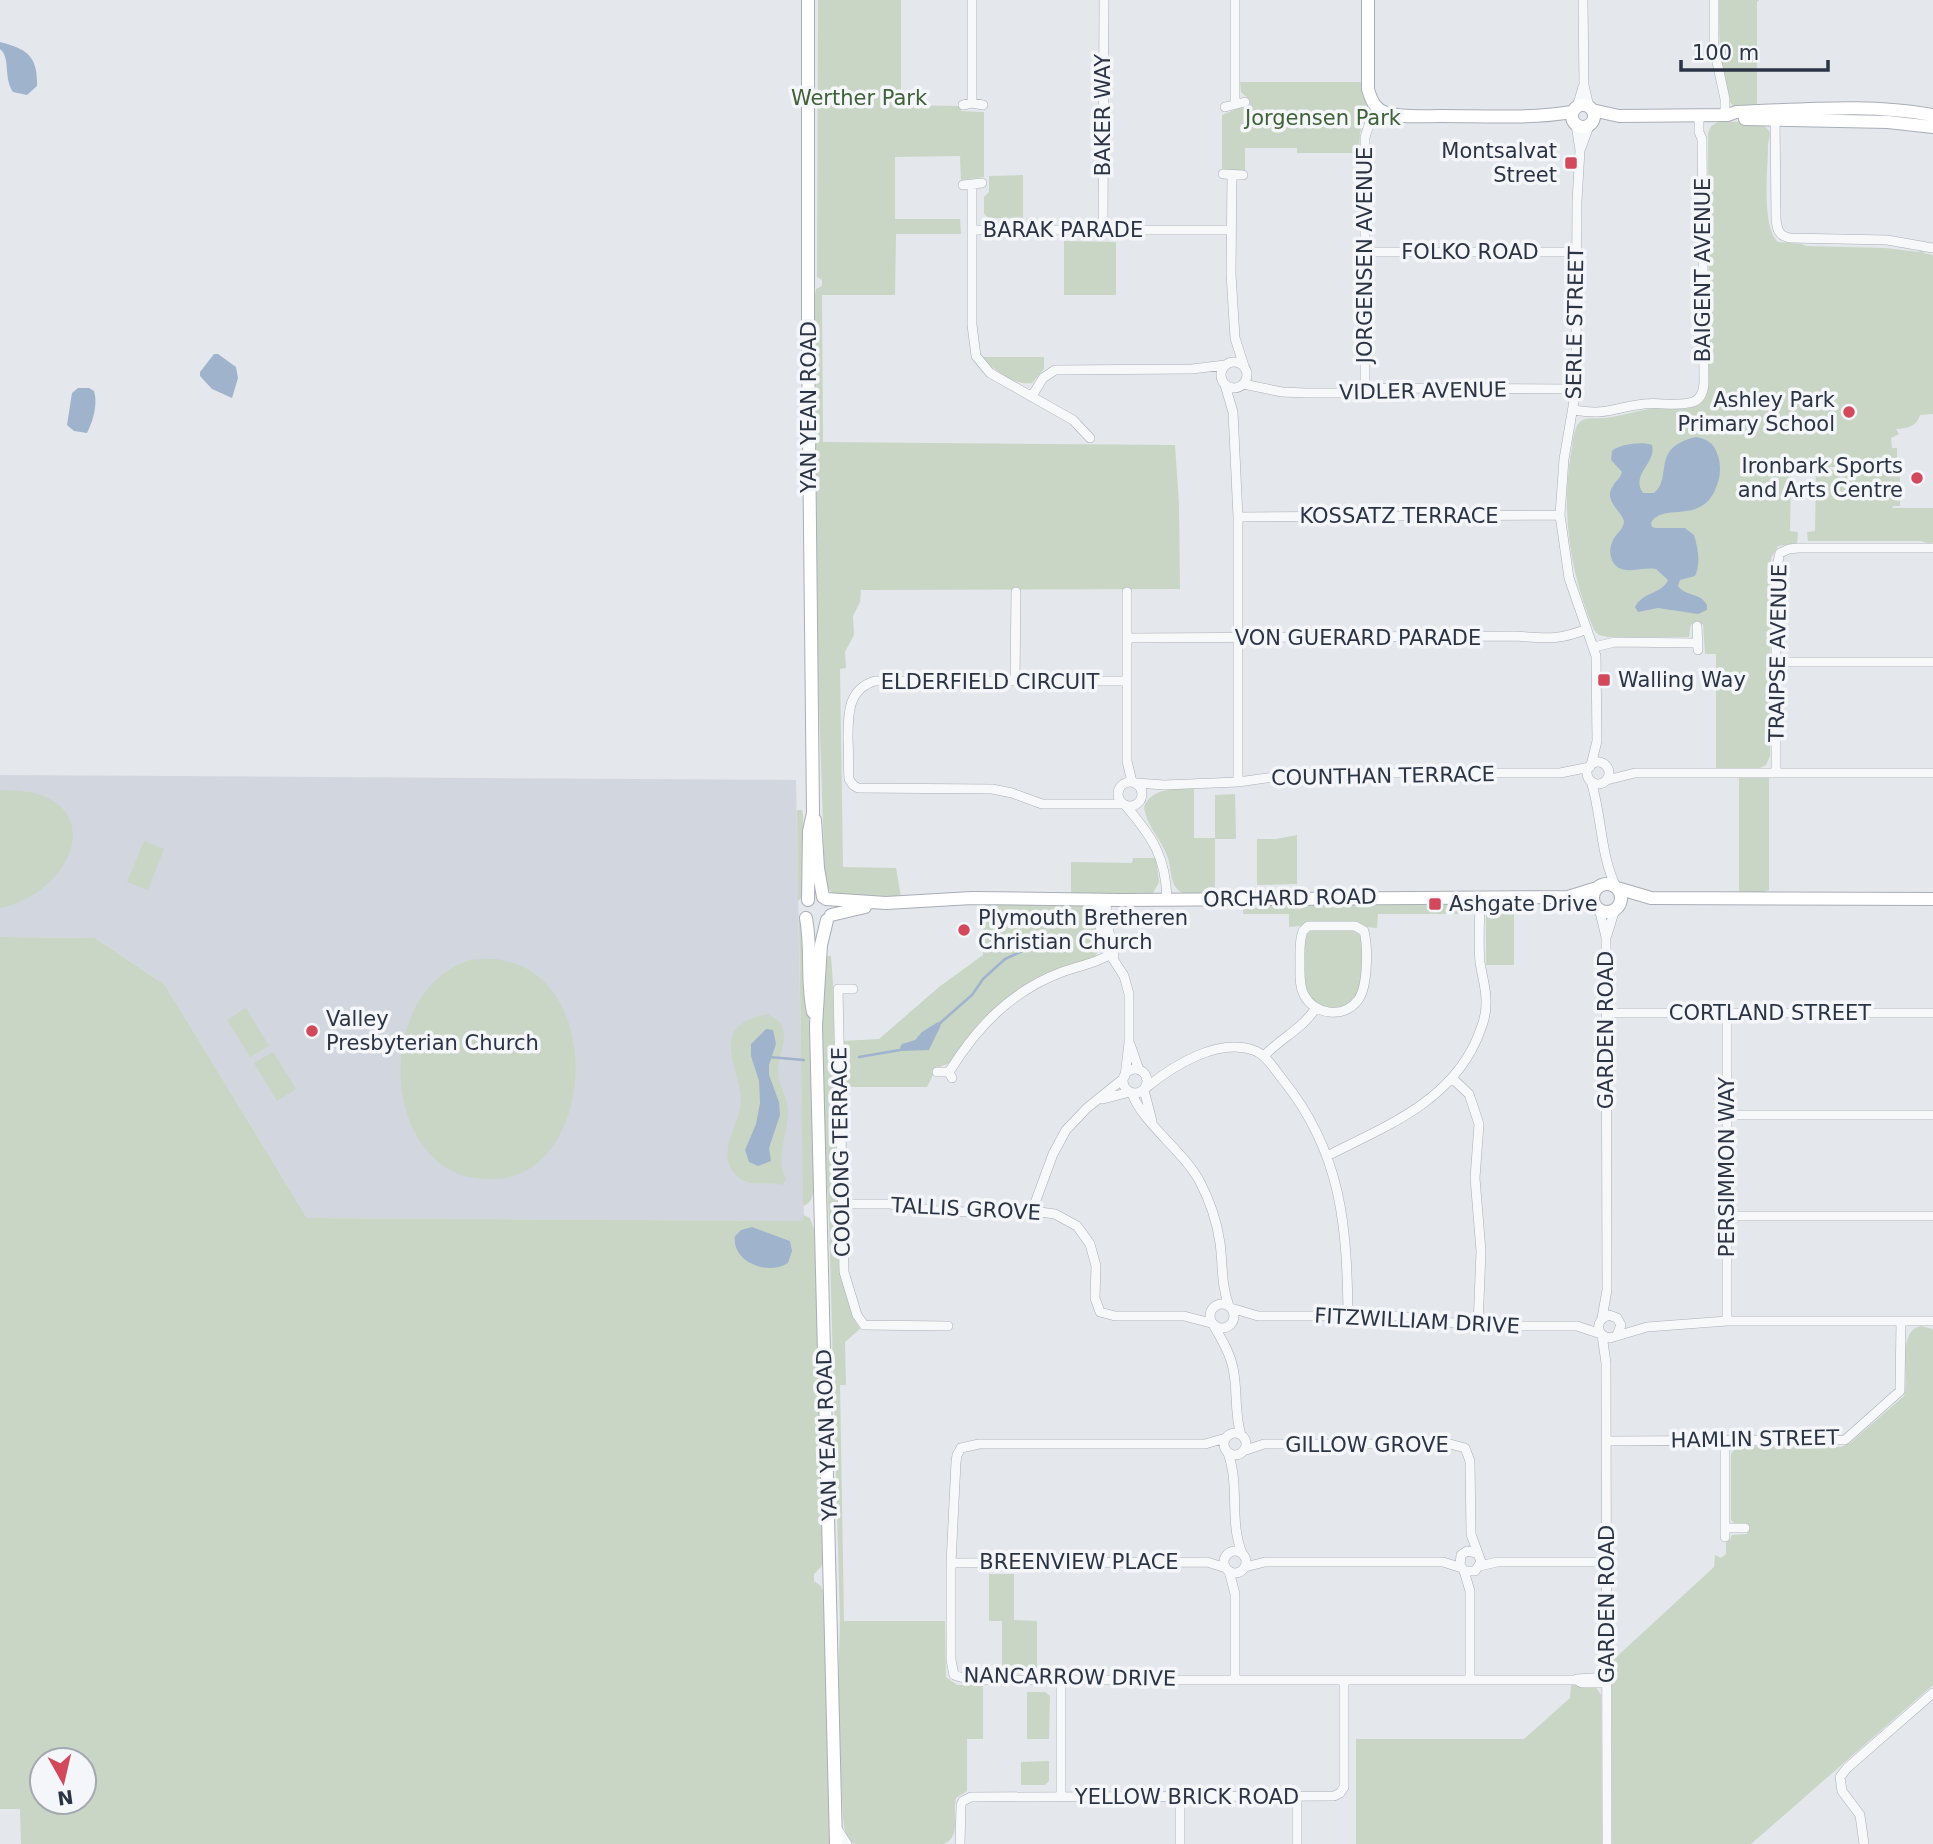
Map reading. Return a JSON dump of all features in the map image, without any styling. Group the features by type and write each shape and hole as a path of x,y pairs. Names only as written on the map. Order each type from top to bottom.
{"main road":[{"name":"YAN YEAN ROAD","path":"808,0 808,351 813,813 818,836 818,868 824,898"},
{"path":"1368,0 1368,89 1379,110 1386,113 1409,116 1775,116 1933,127"},
{"path":"1775,116 1866,109 1933,115"},
{"name":"YAN YEAN ROAD","path":"807,900 809,831 813,813"},
{"path":"1651,898 1604,911 1593,898 1598,888 1607,884 1651,898 1933,899"},
{"name":"ORCHARD ROAD","path":"824,898 886,903 972,898 1167,900 1568,897 1598,888"},
{"path":"1616,888 1621,899 1616,908"},
{"path":"815,896 824,898 831,908 829,918 816,924 806,918 804,910 807,900 815,896"},
{"name":"ORCHARD ROAD","path":"1568,897 1598,907"},
{"name":"ORCHARD ROAD","path":"829,918 886,903"},
{"name":"YAN YEAN ROAD","path":"806,918 810,945 807,982 816,1026"},
{"name":"YAN YEAN ROAD","path":"829,918 821,945 816,1026 836,1844"}],"street":[{"path":"972,0 967,104 983,105"},
{"name":"BAKER WAY","path":"1103,229 1104,0"},
{"path":"1235,0 1230,106 1245,102"},
{"name":"SERLE STREET","path":"1583,0 1584,85 1576,252 1576,388 1564,459 1560,515 1569,578 1594,647 1597,664 1597,741 1591,766"},
{"path":"1714,0 1714,48 1729,115"},
{"name":"JORGENSEN AVENUE","path":"1365,390 1364,137 1379,110"},
{"name":"BAIGENT AVENUE","path":"1574,410 1601,413 1647,403 1689,402 1697,400 1702,394 1702,139 1705,131 1702,116"},
{"path":"1775,116 1776,219 1777,228 1782,235 1790,238 1887,240 1933,248"},
{"path":"1233,412 1247,377 1235,338 1227,175 1243,175"},
{"path":"973,185 973,230"},
{"name":"BARAK PARADE","path":"1090,438 1073,420 990,373 976,356 973,342 973,230 1231,230"},
{"name":"FOLKO ROAD","path":"1365,253 1576,252"},
{"path":"1235,338 1221,371 1233,412 1238,517 1238,782"},
{"path":"1032,396 1043,378 1055,370 1192,369 1236,362 1270,389"},
{"path":"1192,369 1231,388 1242,386"},
{"name":"VIDLER AVENUE","path":"1242,386 1292,393 1345,393 1388,388 1576,388"},
{"name":"KOSSATZ TERRACE","path":"1238,517 1560,515"},
{"name":"TRAIPSE AVENUE","path":"1776,773 1776,562 1780,553 1798,548 1933,548"},
{"path":"1015,681 1016,592"},
{"path":"1127,592 1127,761 1119,789 1124,805 1143,827 1163,861 1167,900"},
{"path":"1594,647 1615,642 1697,647 1698,626"},
{"name":"VON GUERARD PARADE","path":"1127,638 1514,636 1555,639 1587,629"},
{"path":"1776,662 1933,662"},
{"name":"ELDERFIELD CIRCUIT","path":"1124,805 1042,804 992,789 855,787 850,782 849,711 855,694 864,686 883,681 1127,681"},
{"name":"SERLE STREET","path":"1597,741 1606,766"},
{"path":"1127,761 1134,782 1141,789 1143,827"},
{"path":"1616,888 1606,864 1598,807 1588,773 1591,766 1599,763 1635,774"},
{"name":"COUNTHAN TERRACE","path":"1134,782 1164,785 1238,782 1303,774 1560,773 1591,766"},
{"path":"1598,807 1609,773 1606,766"},
{"name":"COUNTHAN TERRACE","path":"1560,773 1590,781"},
{"path":"1590,781 1599,784 1635,774 1933,773"},
{"path":"1119,789 1134,782"},
{"name":"COUNTHAN TERRACE","path":"1141,798 1164,785"},
{"name":"ELDERFIELD CIRCUIT","path":"1089,804 1119,789"},
{"path":"1124,805 1135,805 1141,798"},
{"path":"1598,888 1606,864"},
{"path":"1326,1156 1414,1111 1435,1096 1453,1079 1473,1048 1482,1026 1487,994 1480,960 1480,898"},
{"path":"1102,900 1113,956 1124,976 1129,993 1129,1043 1124,1087 1131,1093 1143,1113 1187,1161 1214,1214 1220,1242 1222,1281 1234,1315 1228,1351"},
{"name":"GARDEN ROAD","path":"1598,907 1606,937 1607,1013 1606,1290 1601,1319"},
{"name":"GARDEN ROAD","path":"1606,937 1616,908"},
{"path":"1312,926 1359,927 1365,936 1366,946 1365,981 1361,997 1342,1011 1333,1013 1316,1008 1301,988 1300,945 1303,931 1312,926"},
{"path":"937,1072 951,1075 979,1030 1009,1002 1049,977 1113,956"},
{"name":"COOLONG TERRACE","path":"853,989 838,989 844,1272 861,1322 870,1326 948,1326"},
{"path":"1264,1056 1276,1043 1302,1026 1316,1008"},
{"name":"CORTLAND STREET","path":"1607,1013 1933,1013"},
{"name":"PERSIMMON WAY","path":"1727,1014 1727,1321"},
{"path":"1129,1043 1141,1071 1147,1078 1145,1088 1152,1122"},
{"path":"1098,1101 1139,1093 1171,1070 1212,1049 1253,1049 1264,1056 1300,1103 1326,1156 1340,1200 1345,1230 1348,1316"},
{"path":"1032,1211 1053,1154 1066,1130 1087,1108 1131,1070 1171,1070"},
{"path":"1453,1079 1469,1094 1479,1124 1475,1178 1481,1251 1478,1326"},
{"path":"1727,1115 1933,1115"},
{"path":"1043,1212 1044,1181"},
{"name":"TALLIS GROVE","path":"842,1204 891,1204 945,1212 1043,1212 1066,1219 1084,1234 1094,1254 1096,1297 1100,1312 1115,1316 1184,1316 1212,1309"},
{"path":"1727,1216 1933,1216"},
{"path":"1222,1281 1209,1315 1228,1351 1234,1378 1235,1415 1246,1443 1235,1473 1235,1533 1227,1555 1227,1569 1235,1594 1236,1680"},
{"name":"GARDEN ROAD","path":"1606,1290 1616,1318"},
{"path":"1212,1309 1220,1304 1230,1307"},
{"name":"FITZWILLIAM DRIVE","path":"1230,1307 1258,1316 1398,1316 1478,1326 1577,1326 1601,1319"},
{"path":"1647,1327 1609,1315 1601,1319 1598,1328 1601,1335 1611,1338 1647,1327 1727,1321 1933,1321"},
{"name":"TALLIS GROVE","path":"1184,1316 1213,1324"},
{"name":"FITZWILLIAM DRIVE","path":"1231,1325 1258,1316"},
{"path":"1616,1318 1621,1325 1617,1335"},
{"name":"HAMLIN STREET","path":"1607,1441 1833,1441 1848,1438 1900,1391 1900,1321"},
{"path":"1213,1324 1222,1329 1231,1325"},
{"name":"FITZWILLIAM DRIVE","path":"1577,1326 1601,1335"},
{"name":"GARDEN ROAD","path":"1601,1335 1606,1363 1607,1441 1607,1844"},
{"name":"GARDEN ROAD","path":"1606,1363 1617,1335"},
{"path":"1235,1415 1224,1444 1235,1473"},
{"path":"1227,1437 1233,1434 1242,1436"},
{"name":"GILLOW GROVE","path":"1242,1436 1264,1444 1459,1445 1465,1448 1470,1461 1471,1534 1478,1561"},
{"name":"NANCARROW DRIVE","path":"1227,1437 1205,1444 979,1444 961,1448 956,1462 951,1563 951,1660 954,1675 970,1680 1470,1679 1576,1680 1582,1683 1607,1680"},
{"path":"1725,1441 1725,1533 1745,1528"},
{"name":"NANCARROW DRIVE","path":"1205,1444 1227,1451"},
{"name":"GILLOW GROVE","path":"1242,1452 1264,1444"},
{"path":"1227,1451 1235,1455 1242,1452"},
{"path":"1235,1533 1243,1555 1243,1569 1235,1594"},
{"name":"GILLOW GROVE","path":"1463,1554 1471,1534"},
{"path":"1227,1555 1235,1551 1265,1562 1443,1562 1471,1572 1478,1561"},
{"path":"1443,1562 1471,1551 1478,1561 1470,1591 1470,1679"},
{"path":"1463,1554 1459,1562 1470,1591"},
{"name":"BREENVIEW PLACE","path":"951,1563 1207,1562 1227,1555"},
{"path":"1478,1561 1607,1562"},
{"name":"BREENVIEW PLACE","path":"1207,1562 1227,1569"},
{"path":"1227,1569 1235,1573 1265,1562"},
{"path":"1061,1680 1061,1796"},
{"name":"YELLOW BRICK ROAD","path":"960,1844 961,1805 967,1798 977,1796 1334,1796 1340,1793 1343,1787 1344,1680"},
{"path":"1864,1844 1860,1815 1842,1791 1840,1777 1933,1693"},
{"path":"1180,1797 1180,1844"},
{"path":"1297,1798 1297,1844"},
{"path":"836,1825 846,1844"}],"shaded area":[{"path":"0,775 796,780 804,1221 307,1218 165,985 95,938 0,937"}],"green space":[{"name":"Werther Park","path":"818,0 901,0 901,105 960,106 961,111 984,112 984,177 961,180 960,156 895,157 895,219 960,219 961,234 896,234 895,295 822,295 823,442 1175,445 1180,589 861,590 860,602 853,616 854,635 845,652 846,668 840,669 843,867 896,868 901,897 835,896 825,885 818,673 815,342 815,295 816,289 822,286 822,280 817,277"},
{"path":"1719,0 1759,0 1757,109 1735,108 1729,100 1722,74"},
{"name":"Jorgensen Park","path":"1240,82 1361,82 1368,110 1360,133 1359,153 1297,153 1297,148 1245,148 1245,172 1222,169 1222,115 1250,106 1250,100 1241,92"},
{"path":"1718,122 1748,122 1768,129 1767,211 1769,224 1778,242 1919,252 1921,249 1924,253 1933,255 1933,414 1920,415 1913,425 1896,429 1899,434 1891,438 1892,448 1897,448 1895,467 1830,467 1816,471 1795,468 1794,474 1791,474 1790,531 1798,532 1797,543 1778,546 1771,558 1770,756 1766,765 1760,768 1716,768 1716,654 1705,654 1703,624 1691,624 1689,637 1608,637 1599,635 1594,630 1573,564 1567,518 1574,432 1580,422 1655,408 1694,407 1702,401 1706,393 1709,365 1708,133 1711,126"},
{"path":"1023,175 1023,218 988,218 984,213 984,197 989,192 989,176"},
{"path":"1064,241 1116,242 1116,295 1064,295"},
{"path":"982,357 1044,357 1044,369 1032,383 1019,382 998,372"},
{"path":"1829,470 1900,470 1900,506 1892,508 1933,508 1933,542 1808,541 1807,532 1815,531 1816,474"},
{"path":"1739,778 1769,778 1769,890 1764,892 1739,893"},
{"path":"1194,788 1194,838 1215,838 1215,795 1235,794 1236,839 1215,839 1215,890 1187,894 1178,890 1173,883 1168,858 1148,821 1144,807 1147,800 1158,792"},
{"path":"0,790 35,793 59,805 71,821 72,841 65,862 50,882 28,898 0,908"},
{"path":"797,810 802,810 803,815 805,885 803,896 798,901"},
{"path":"1297,835 1297,884 1257,885 1257,839"},
{"path":"144,841 164,849 148,890 127,882"},
{"path":"1133,858 1156,858 1159,882 1153,893 1071,894 1071,862 1132,863"},
{"path":"984,903 1088,906 1095,920 1100,949 1093,959 1023,986 1007,998 978,1024 950,1063 932,1070 933,1075 927,1087 850,1087 843,1083 842,1041 879,1039 939,987 983,955"},
{"path":"1514,903 1514,965 1486,965 1486,910 1494,904"},
{"path":"1243,904 1467,904 1475,914 1378,914 1377,928 1367,927 1356,921 1309,921 1300,926 1289,927 1289,914 1243,914"},
{"path":"799,917 802,920 810,1029 814,1185 811,1200 803,1206"},
{"path":"1313,929 1351,929 1359,934 1362,950 1360,987 1355,998 1342,1007 1320,1005 1309,995 1306,988 1305,940"},
{"path":"0,937 95,938 165,985 307,1218 803,1221 803,1215 810,1218 815,1232 824,1559 814,1574 814,1581 821,1586 825,1597 831,1844 21,1844 20,1809 0,1809"},
{"path":"823,956 831,956 833,984 839,1268 854,1319 860,1329 845,1342 846,1385 840,1385 844,1621 945,1621 946,1677 957,1685 983,1685 983,1739 967,1739 967,1791 956,1798 954,1831 949,1841 943,1844 856,1844 849,1842 843,1819 829,1221 824,1129"},
{"path":"470,960 516,964 548,986 568,1021 575,1063 571,1105 555,1143 528,1169 491,1179 462,1175 437,1161 418,1138 406,1111 401,1081 402,1050 410,1020 424,994 444,973"},
{"path":"246,1008 269,1046 250,1057 227,1020"},
{"path":"767,1014 776,1019 784,1032 778,1072 788,1109 781,1162 786,1179 783,1185 742,1180 730,1167 728,1158 730,1139 741,1100 731,1039 740,1025"},
{"path":"273,1052 296,1089 277,1101 254,1063"},
{"path":"1921,1326 1933,1329 1933,1685 1751,1844 1612,1844 1612,1661 1714,1567 1715,1555 1721,1558 1726,1554 1726,1541 1730,1540 1732,1535 1747,1534 1747,1523 1734,1523 1731,1520 1731,1454 1742,1446 1841,1447 1850,1443 1904,1396 1906,1345 1913,1330"},
{"path":"989,1574 1014,1574 1014,1620 1037,1621 1037,1668 1002,1668 1002,1621 989,1621"},
{"path":"1571,1685 1595,1686 1601,1695 1602,1844 1356,1844 1356,1739 1524,1739 1570,1698"},
{"path":"1027,1692 1045,1692 1050,1696 1049,1739 1027,1739"},
{"path":"1049,1761 1049,1781 1045,1785 1021,1785 1021,1762"}],"water":[{"path":"0,42 24,51 33,61 37,86 27,95 13,92"},
{"path":"214,354 236,367 238,378 232,398 212,389 200,376 200,372"},
{"path":"78,388 89,388 94,391 95,396 94,413 87,433 74,431 67,425 72,393"},
{"path":"1696,437 1711,444 1720,465 1717,485 1711,498 1693,510 1664,514 1651,523 1652,527 1656,528 1685,528 1694,535 1698,556 1697,571 1695,576 1680,580 1678,586 1704,601 1707,610 1698,614 1658,608 1638,612 1635,607 1638,602 1661,588 1668,580 1656,569 1624,570 1614,564 1610,550 1624,521 1610,496 1610,491 1622,472 1611,460 1612,451 1632,444 1652,445 1653,451 1641,474 1640,486 1643,493 1654,493 1660,486 1667,455 1672,448"},
{"path":"938,1022 941,1025 929,1050 901,1051 902,1044 915,1040"},
{"path":"766,1029 773,1030 776,1044 769,1065 769,1075 779,1102 780,1115 769,1148 771,1161 758,1166 749,1162 745,1150 756,1124 760,1103 759,1081 751,1056 751,1044"},
{"path":"752,1227 790,1241 792,1251 788,1263 780,1267 761,1267 752,1264 739,1253 735,1236 741,1230"}],"waterway":[{"path":"939,1024 972,995 983,979 1005,959 1061,936"},
{"path":"859,1057 900,1050"},
{"path":"769,1057 804,1060"}],"place":[{"name":"Montsalvat Street","path":"1571,163"},
{"name":"Ashley Park Primary School","path":"1849,412"},
{"name":"Ironbark Sports and Arts Centre","path":"1917,478"},
{"name":"Walling Way","path":"1604,680"},
{"name":"Ashgate Drive","path":"1435,904"},
{"name":"Plymouth Bretheren Christian Church","path":"964,930"},
{"name":"Valley Presbyterian Church","path":"312,1031"}]}
